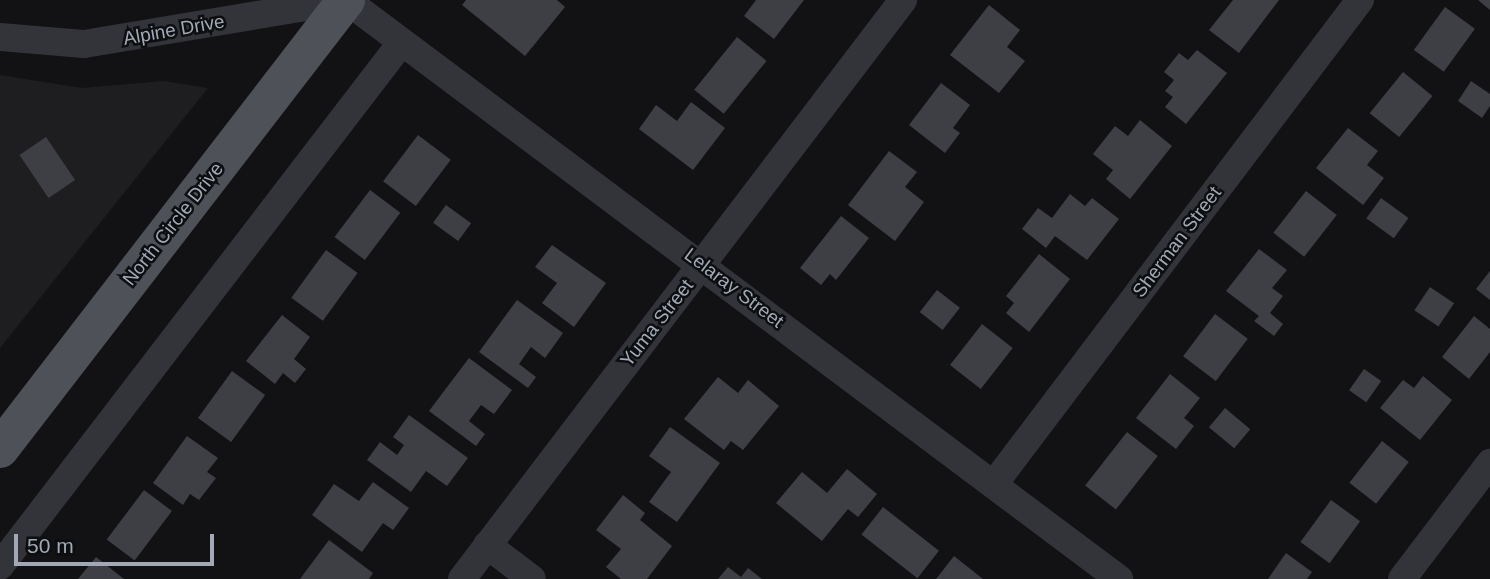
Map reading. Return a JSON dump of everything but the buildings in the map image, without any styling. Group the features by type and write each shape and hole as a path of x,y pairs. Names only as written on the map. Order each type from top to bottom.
{"main road":[{"name":"North Circle Drive","path":"0,449 346,0"}],"street":[{"name":"Lelaray Street","path":"346,0 703,264 1119,579"},
{"name":"Alpine Drive","path":"0,37 84,44 346,0"},
{"name":"Yuma Street","path":"462,579 902,0"},
{"name":"Sherman Street","path":"994,484 1360,0"},
{"path":"0,566 402,42"},
{"path":"1402,579 1490,463"},
{"path":"487,545 532,579"}],"shaded area":[{"path":"0,75 82,88 163,81 208,88 0,348"}]}
